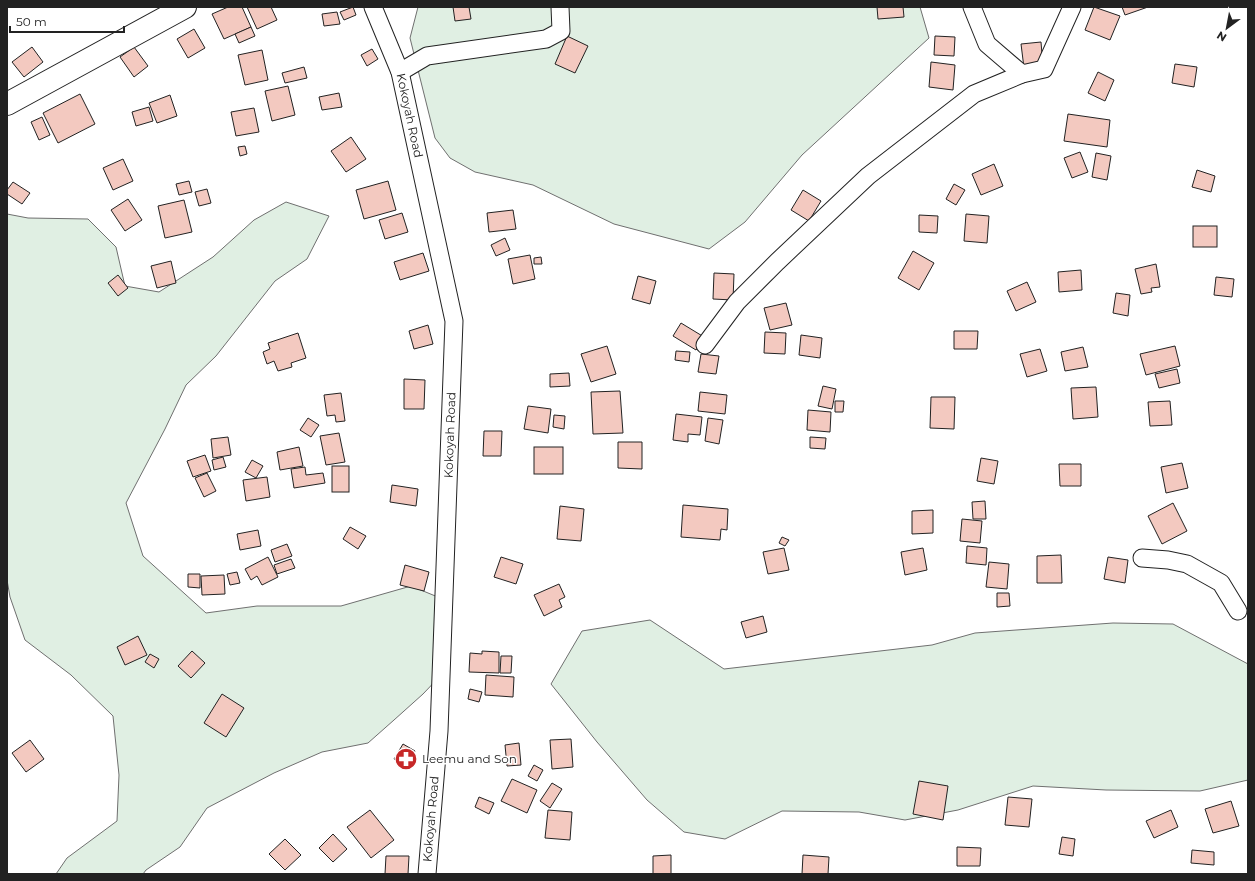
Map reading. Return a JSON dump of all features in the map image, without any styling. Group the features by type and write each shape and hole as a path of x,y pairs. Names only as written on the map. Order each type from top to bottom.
{"main road":[{"path":"7,104 185,7"}],"street":[{"name":"Kokoyah Road","path":"373,7 400,72 454,321 439,731 427,874"},
{"path":"400,72 427,56 546,39 561,30 560,7"},
{"path":"972,7 987,44 1022,74"},
{"path":"705,345 737,302 868,176 974,94 1022,74 1044,69 1072,7"},
{"path":"1142,558 1168,560 1186,564 1221,583 1238,611"}],"green space":[{"path":"418,7 920,7 929,38 802,155 745,222 709,249 614,224 533,185 475,172 450,158 435,138 410,38"},
{"path":"286,202 329,216 307,259 275,281 216,356 186,385 165,429 126,503 143,556 206,613 257,606 341,606 411,586 450,602 444,672 423,694 368,743 322,752 274,773 207,808 180,847 146,870 143,874 56,874 67,858 117,821 119,775 113,716 71,675 25,640 10,597 7,580 7,214 28,218 88,219 116,247 125,286 159,292 213,257 254,220"},
{"path":"650,620 724,669 932,645 975,633 1113,623 1173,624 1248,664 1248,780 1200,791 1106,790 1033,786 958,810 905,820 859,812 782,811 725,839 684,832 647,800 597,742 551,684 582,631"}],"building":[{"path":"228,7 242,7 251,27 224,39 212,14"},
{"path":"247,7 271,7 277,20 257,29"},
{"path":"353,7 356,15 344,20 340,12"},
{"path":"453,7 469,7 471,19 455,21"},
{"path":"877,7 903,7 904,17 878,19"},
{"path":"1094,7 1120,16 1110,40 1085,30"},
{"path":"1122,7 1148,7 1125,15"},
{"path":"337,12 340,24 324,26 322,14"},
{"path":"251,27 255,36 239,43 235,34"},
{"path":"194,29 205,48 188,58 177,39"},
{"path":"567,36 588,46 575,73 555,64"},
{"path":"935,36 955,37 954,56 934,55"},
{"path":"1041,42 1043,66 1024,68 1021,44"},
{"path":"32,47 43,62 24,77 12,62"},
{"path":"134,47 148,66 134,77 120,57"},
{"path":"372,49 378,59 367,66 361,55"},
{"path":"262,50 268,80 245,85 238,55"},
{"path":"931,62 955,65 953,90 929,87"},
{"path":"1175,64 1197,67 1194,87 1172,83"},
{"path":"304,67 307,78 285,83 282,73"},
{"path":"1098,72 1114,80 1105,101 1088,93"},
{"path":"288,86 295,115 272,121 265,91"},
{"path":"339,93 342,107 322,110 319,97"},
{"path":"80,94 95,124 58,143 43,113"},
{"path":"170,95 177,116 157,123 149,103"},
{"path":"149,107 153,121 136,126 132,112"},
{"path":"254,108 259,132 236,136 231,112"},
{"path":"1068,114 1110,120 1107,147 1064,141"},
{"path":"42,117 50,135 39,140 31,122"},
{"path":"351,137 366,159 346,172 331,151"},
{"path":"245,146 247,154 240,156 238,147"},
{"path":"1080,152 1088,172 1072,178 1064,158"},
{"path":"1096,153 1111,156 1107,180 1092,177"},
{"path":"123,159 133,181 113,190 103,168"},
{"path":"994,164 1003,186 981,195 972,174"},
{"path":"1197,170 1215,176 1211,192 1192,187"},
{"path":"189,181 192,192 179,195 176,184"},
{"path":"388,181 396,210 364,219 356,190"},
{"path":"13,182 30,193 22,204 7,194 7,190"},
{"path":"954,184 965,190 956,205 946,199"},
{"path":"207,189 211,203 199,206 195,192"},
{"path":"803,190 821,201 809,221 791,210"},
{"path":"128,199 142,220 125,231 111,210"},
{"path":"184,200 192,232 165,238 158,206"},
{"path":"513,210 516,229 489,232 487,213"},
{"path":"402,213 408,232 385,239 379,220"},
{"path":"966,214 989,216 987,243 964,241"},
{"path":"919,215 938,216 937,233 919,232"},
{"path":"1193,226 1217,226 1217,247 1193,247"},
{"path":"505,238 510,250 496,256 491,245"},
{"path":"913,251 934,263 919,290 898,278"},
{"path":"423,253 429,271 400,280 394,262"},
{"path":"530,255 535,279 513,284 508,259"},
{"path":"541,257 542,264 534,264 534,258"},
{"path":"171,261 176,283 157,288 151,266"},
{"path":"1156,264 1160,287 1151,288 1152,292 1141,294 1135,269"},
{"path":"1081,270 1082,290 1059,292 1058,272"},
{"path":"714,273 734,274 733,300 713,299"},
{"path":"118,275 128,288 118,296 108,283"},
{"path":"638,276 656,281 650,304 632,299"},
{"path":"1216,277 1234,279 1232,297 1214,295"},
{"path":"1027,282 1036,302 1016,311 1007,291"},
{"path":"1116,293 1130,295 1128,316 1113,313"},
{"path":"786,303 792,325 770,330 764,308"},
{"path":"681,323 704,337 696,350 673,336"},
{"path":"428,325 433,344 414,349 409,331"},
{"path":"954,331 978,331 977,349 954,349"},
{"path":"765,332 786,333 785,354 764,353"},
{"path":"298,333 306,358 291,363 292,367 278,371 274,361 267,364 263,352 270,349 268,343"},
{"path":"801,335 822,338 820,358 799,355"},
{"path":"607,346 616,374 591,382 581,354"},
{"path":"1175,346 1180,366 1146,375 1140,354"},
{"path":"1083,347 1088,367 1065,371 1061,352"},
{"path":"1040,349 1047,371 1027,377 1020,354"},
{"path":"676,351 690,352 689,362 675,360"},
{"path":"701,354 719,356 716,374 698,372"},
{"path":"1177,369 1180,383 1159,388 1155,374"},
{"path":"569,373 570,386 550,387 550,374"},
{"path":"404,379 425,380 424,409 404,409"},
{"path":"823,386 836,389 832,409 818,406"},
{"path":"1096,387 1098,417 1073,419 1071,388"},
{"path":"620,391 623,433 593,434 591,392"},
{"path":"700,392 727,395 725,414 698,411"},
{"path":"341,393 345,421 336,422 335,415 327,416 324,395"},
{"path":"931,397 955,397 954,429 930,428"},
{"path":"835,401 844,401 843,412 835,412"},
{"path":"1170,401 1172,425 1150,426 1148,402"},
{"path":"528,406 551,409 548,433 524,429"},
{"path":"808,410 831,412 830,432 807,430"},
{"path":"676,414 702,417 700,435 688,434 688,442 673,440"},
{"path":"554,415 565,416 564,429 553,427"},
{"path":"308,418 319,425 311,437 300,430"},
{"path":"708,418 723,420 719,444 705,441"},
{"path":"484,431 502,431 501,456 483,456"},
{"path":"339,433 345,462 326,465 320,436"},
{"path":"228,437 231,455 213,458 211,439"},
{"path":"810,437 826,438 825,449 810,448"},
{"path":"618,442 642,442 642,469 618,468"},
{"path":"299,447 303,466 280,470 277,452"},
{"path":"534,447 563,447 563,474 534,474"},
{"path":"205,455 211,471 193,477 187,461"},
{"path":"223,457 226,467 214,470 212,460"},
{"path":"981,458 998,461 994,484 977,481"},
{"path":"252,460 263,466 256,478 245,472"},
{"path":"1182,463 1188,488 1166,493 1161,467"},
{"path":"1059,464 1081,464 1081,486 1060,486"},
{"path":"332,466 349,466 349,492 332,492"},
{"path":"305,467 306,475 323,473 325,483 294,488 291,469"},
{"path":"207,473 216,491 204,497 195,478"},
{"path":"267,477 270,497 246,501 243,480"},
{"path":"392,485 418,489 416,506 390,502"},
{"path":"985,501 986,519 973,519 972,502"},
{"path":"1173,503 1187,531 1162,544 1148,516"},
{"path":"683,505 728,509 727,530 721,529 720,540 681,537"},
{"path":"560,506 584,509 581,541 557,539"},
{"path":"933,510 933,533 912,534 912,511"},
{"path":"962,519 982,521 980,543 960,541"},
{"path":"350,527 366,536 358,549 343,539"},
{"path":"258,530 261,546 240,550 237,534"},
{"path":"782,537 789,540 785,546 779,543"},
{"path":"287,544 292,556 275,562 271,550"},
{"path":"967,546 987,548 986,565 966,563"},
{"path":"784,548 789,570 768,574 763,552"},
{"path":"923,548 927,570 905,575 901,552"},
{"path":"1061,555 1062,583 1037,583 1037,556"},
{"path":"268,557 278,577 262,585 257,576 251,580 245,569"},
{"path":"501,557 523,564 516,584 494,577"},
{"path":"1108,557 1128,560 1125,583 1104,579"},
{"path":"291,559 295,568 277,574 274,565"},
{"path":"989,562 1009,564 1007,589 986,587"},
{"path":"405,565 429,572 424,591 400,585"},
{"path":"237,572 240,583 230,585 227,574"},
{"path":"188,574 200,574 200,588 188,587"},
{"path":"224,575 225,594 202,595 201,576"},
{"path":"559,584 565,597 559,600 562,607 544,616 534,595"},
{"path":"997,593 1009,593 1010,606 997,607"},
{"path":"763,616 767,632 746,638 741,622"},
{"path":"138,636 147,655 125,665 117,647"},
{"path":"192,651 205,663 191,678 178,666"},
{"path":"482,651 499,652 499,673 469,672 470,653 482,654"},
{"path":"150,654 159,659 154,668 145,662"},
{"path":"501,656 512,656 511,673 500,673"},
{"path":"486,675 514,677 513,697 485,695"},
{"path":"470,689 482,692 479,702 468,699"},
{"path":"222,694 244,708 226,737 204,723"},
{"path":"571,739 573,767 552,769 550,740"},
{"path":"30,740 44,759 26,772 12,753"},
{"path":"519,743 521,765 507,766 505,745"},
{"path":"403,744 415,751 406,766 394,759"},
{"path":"534,765 543,770 537,781 528,776"},
{"path":"512,779 537,790 527,813 501,801"},
{"path":"919,781 948,786 943,820 913,814"},
{"path":"552,783 562,789 550,808 540,801"},
{"path":"479,797 494,803 489,814 475,807"},
{"path":"1008,797 1032,799 1029,827 1005,825"},
{"path":"1231,801 1239,826 1213,833 1205,809"},
{"path":"370,810 394,840 371,858 347,827"},
{"path":"548,810 572,812 570,840 545,838"},
{"path":"1171,810 1178,827 1154,838 1146,821"},
{"path":"333,834 347,849 333,862 319,848"},
{"path":"1062,837 1075,839 1073,856 1059,854"},
{"path":"285,839 301,855 285,870 269,854"},
{"path":"957,847 981,848 980,866 957,866"},
{"path":"1192,850 1214,852 1214,865 1191,863"},
{"path":"671,855 671,874 653,874 653,856"},
{"path":"803,855 829,857 828,874 802,874"},
{"path":"386,856 409,856 408,874 385,874"}],"place":[{"name":"Leemu and Son","path":"406,759"}]}
